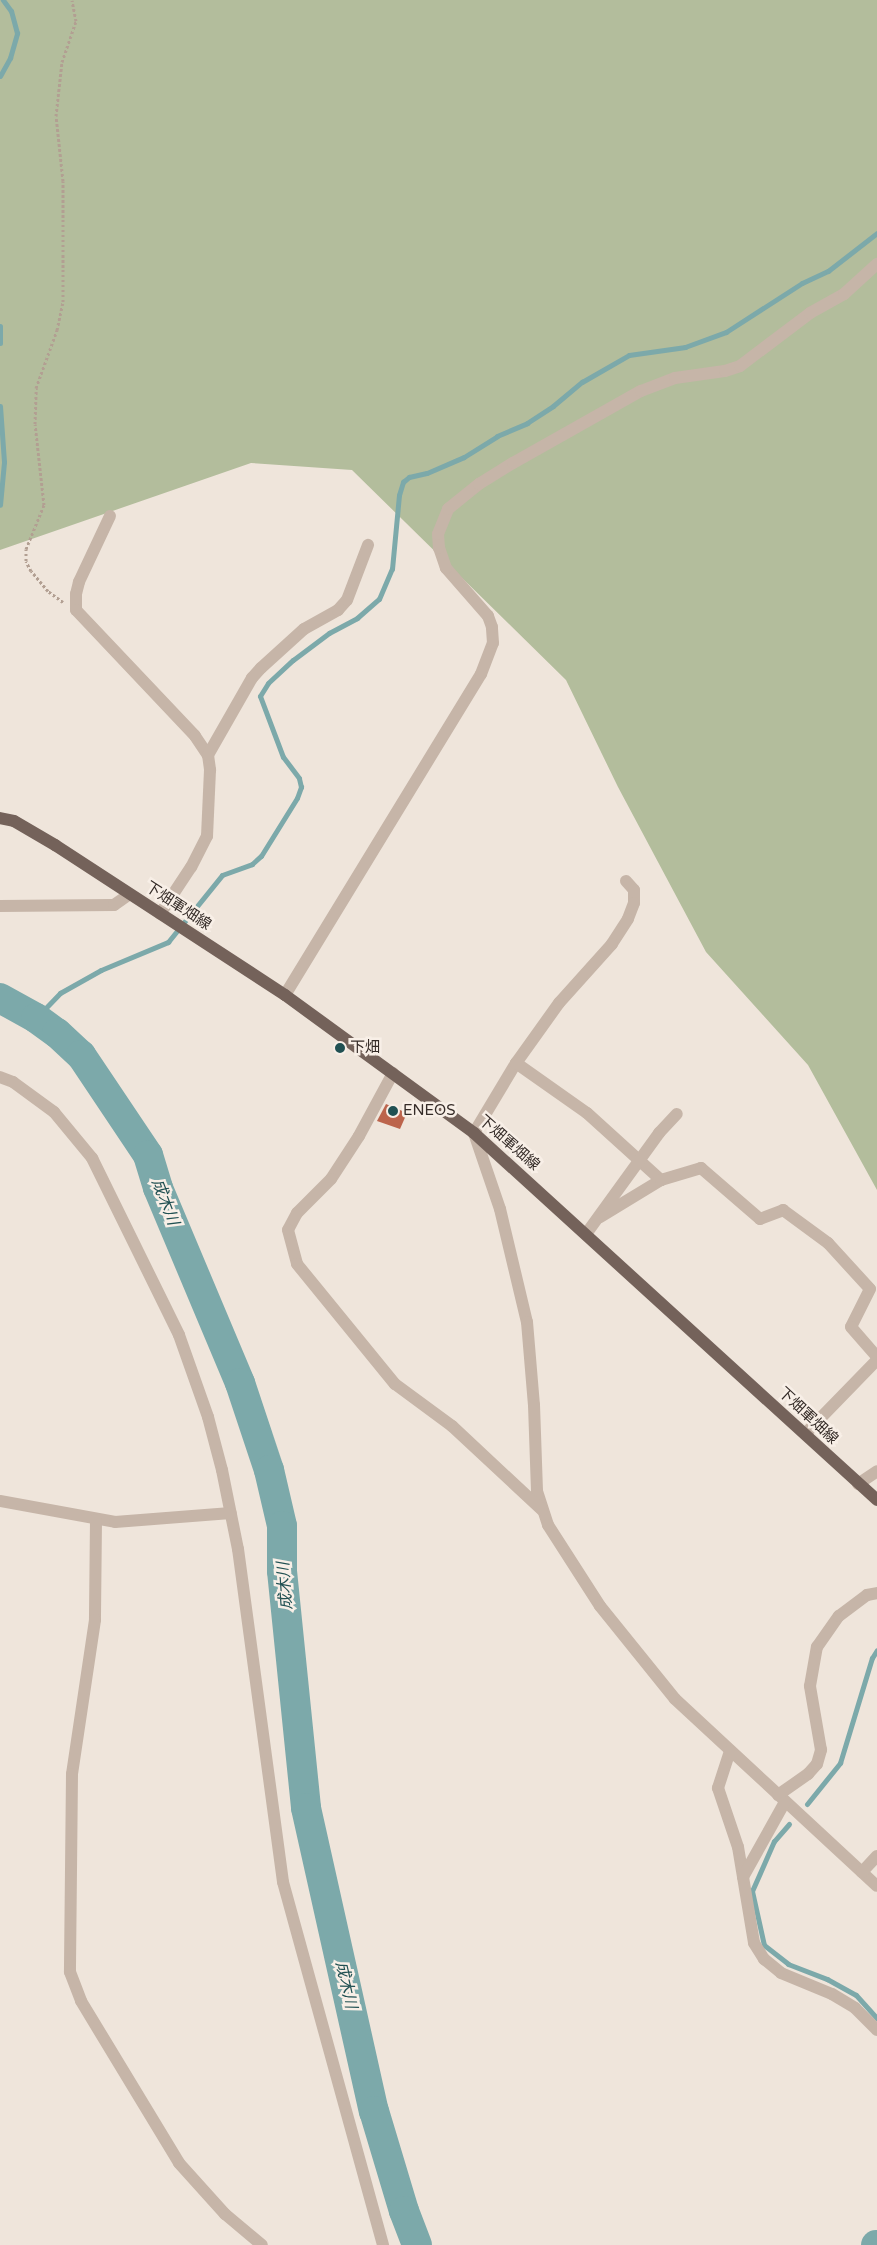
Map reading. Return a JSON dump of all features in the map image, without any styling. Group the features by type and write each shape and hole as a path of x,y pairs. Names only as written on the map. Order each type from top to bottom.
{"main road":[{"name":"下畑軍畑線","path":"0,818 14,821 46,840 286,995 474,1133 877,1500"}],"street":[{"path":"286,995 480,674 491,651 493,643 492,628 488,616 446,568 438,548 438,534 448,509 479,484 513,463 641,391 674,378 725,371 740,366 810,313 844,294 877,264"},
{"path":"110,516 79,582 76,594 76,610 195,736 208,755 210,796 207,836 191,867 160,914"},
{"path":"208,755 252,678 304,629 338,610 347,600 368,545"},
{"path":"626,881 634,890 634,903 628,919 612,944 559,1003 516,1063 474,1133 500,1209 527,1322 534,1405 537,1491 548,1525 600,1606 676,1700 877,1886"},
{"path":"0,906 114,906 130,894"},
{"path":"516,1063 586,1113 661,1180"},
{"path":"393,1073 360,1136 331,1179 297,1213 288,1230 297,1264 395,1384 452,1426 543,1511"},
{"path":"0,1077 13,1082 54,1112 96,1166 186,1352 216,1444 244,1584 283,1882 383,2245"},
{"path":"586,1234 659,1133 677,1114"},
{"path":"600,1216 661,1180 701,1168 760,1219 783,1210 828,1243 870,1289 851,1327 877,1359 805,1434"},
{"path":"858,1484 877,1471"},
{"path":"0,1501 96,1520 132,1522 231,1513"},
{"path":"96,1520 94,1620 72,1774 70,1972 81,2002 179,2163 225,2214 262,2245"},
{"path":"743,1878 782,1799 818,1764 821,1750 810,1686 817,1647 839,1616 868,1595 877,1593"},
{"path":"730,1751 718,1788 738,1847 754,1943 764,1959 781,1972 832,1994 855,2008 877,2030"},
{"path":"862,1872 877,1856"}],"path":[{"path":"72,0 76,21 62,62 56,116 63,181 63,302 57,330 36,388 35,424 44,505 26,549 26,560 31,571 48,590 76,610"}],"green space":[{"path":"0,0 877,0 877,1190 808,1065 706,952 618,787 566,680 352,470 251,463 0,550"}],"building":[{"path":"386,1104 407,1113 400,1129 377,1121"}],"waterway":[{"path":"0,76 10,58 17,33 11,11 3,0"},
{"path":"36,1018 60,993 101,970 168,942 222,875 252,864 261,856 297,798 301,787 299,778 283,757 260,696 268,683 293,660 329,633 357,618 379,599 392,569 399,495 403,482 409,477 427,473 464,457 497,436 527,423 553,406 582,382 629,355 685,347 726,332 802,283 828,271 877,233"},
{"path":"0,326 0,343"},
{"path":"0,406 4,462 0,505"},
{"name":"成木川","path":"0,998 36,1018 57,1033 81,1055 148,1155 158,1188 240,1383 269,1470 282,1526 282,1571 306,1808 374,2111 404,2211 417,2245"},
{"path":"807,1804 840,1763 872,1658 877,1650"},
{"path":"789,1824 774,1841 752,1891 764,1945 788,1964 827,1979 856,1995 877,2018"}],"place":[{"name":"下畑","path":"340,1048"},
{"name":"ENEOS","path":"393,1111"}]}
